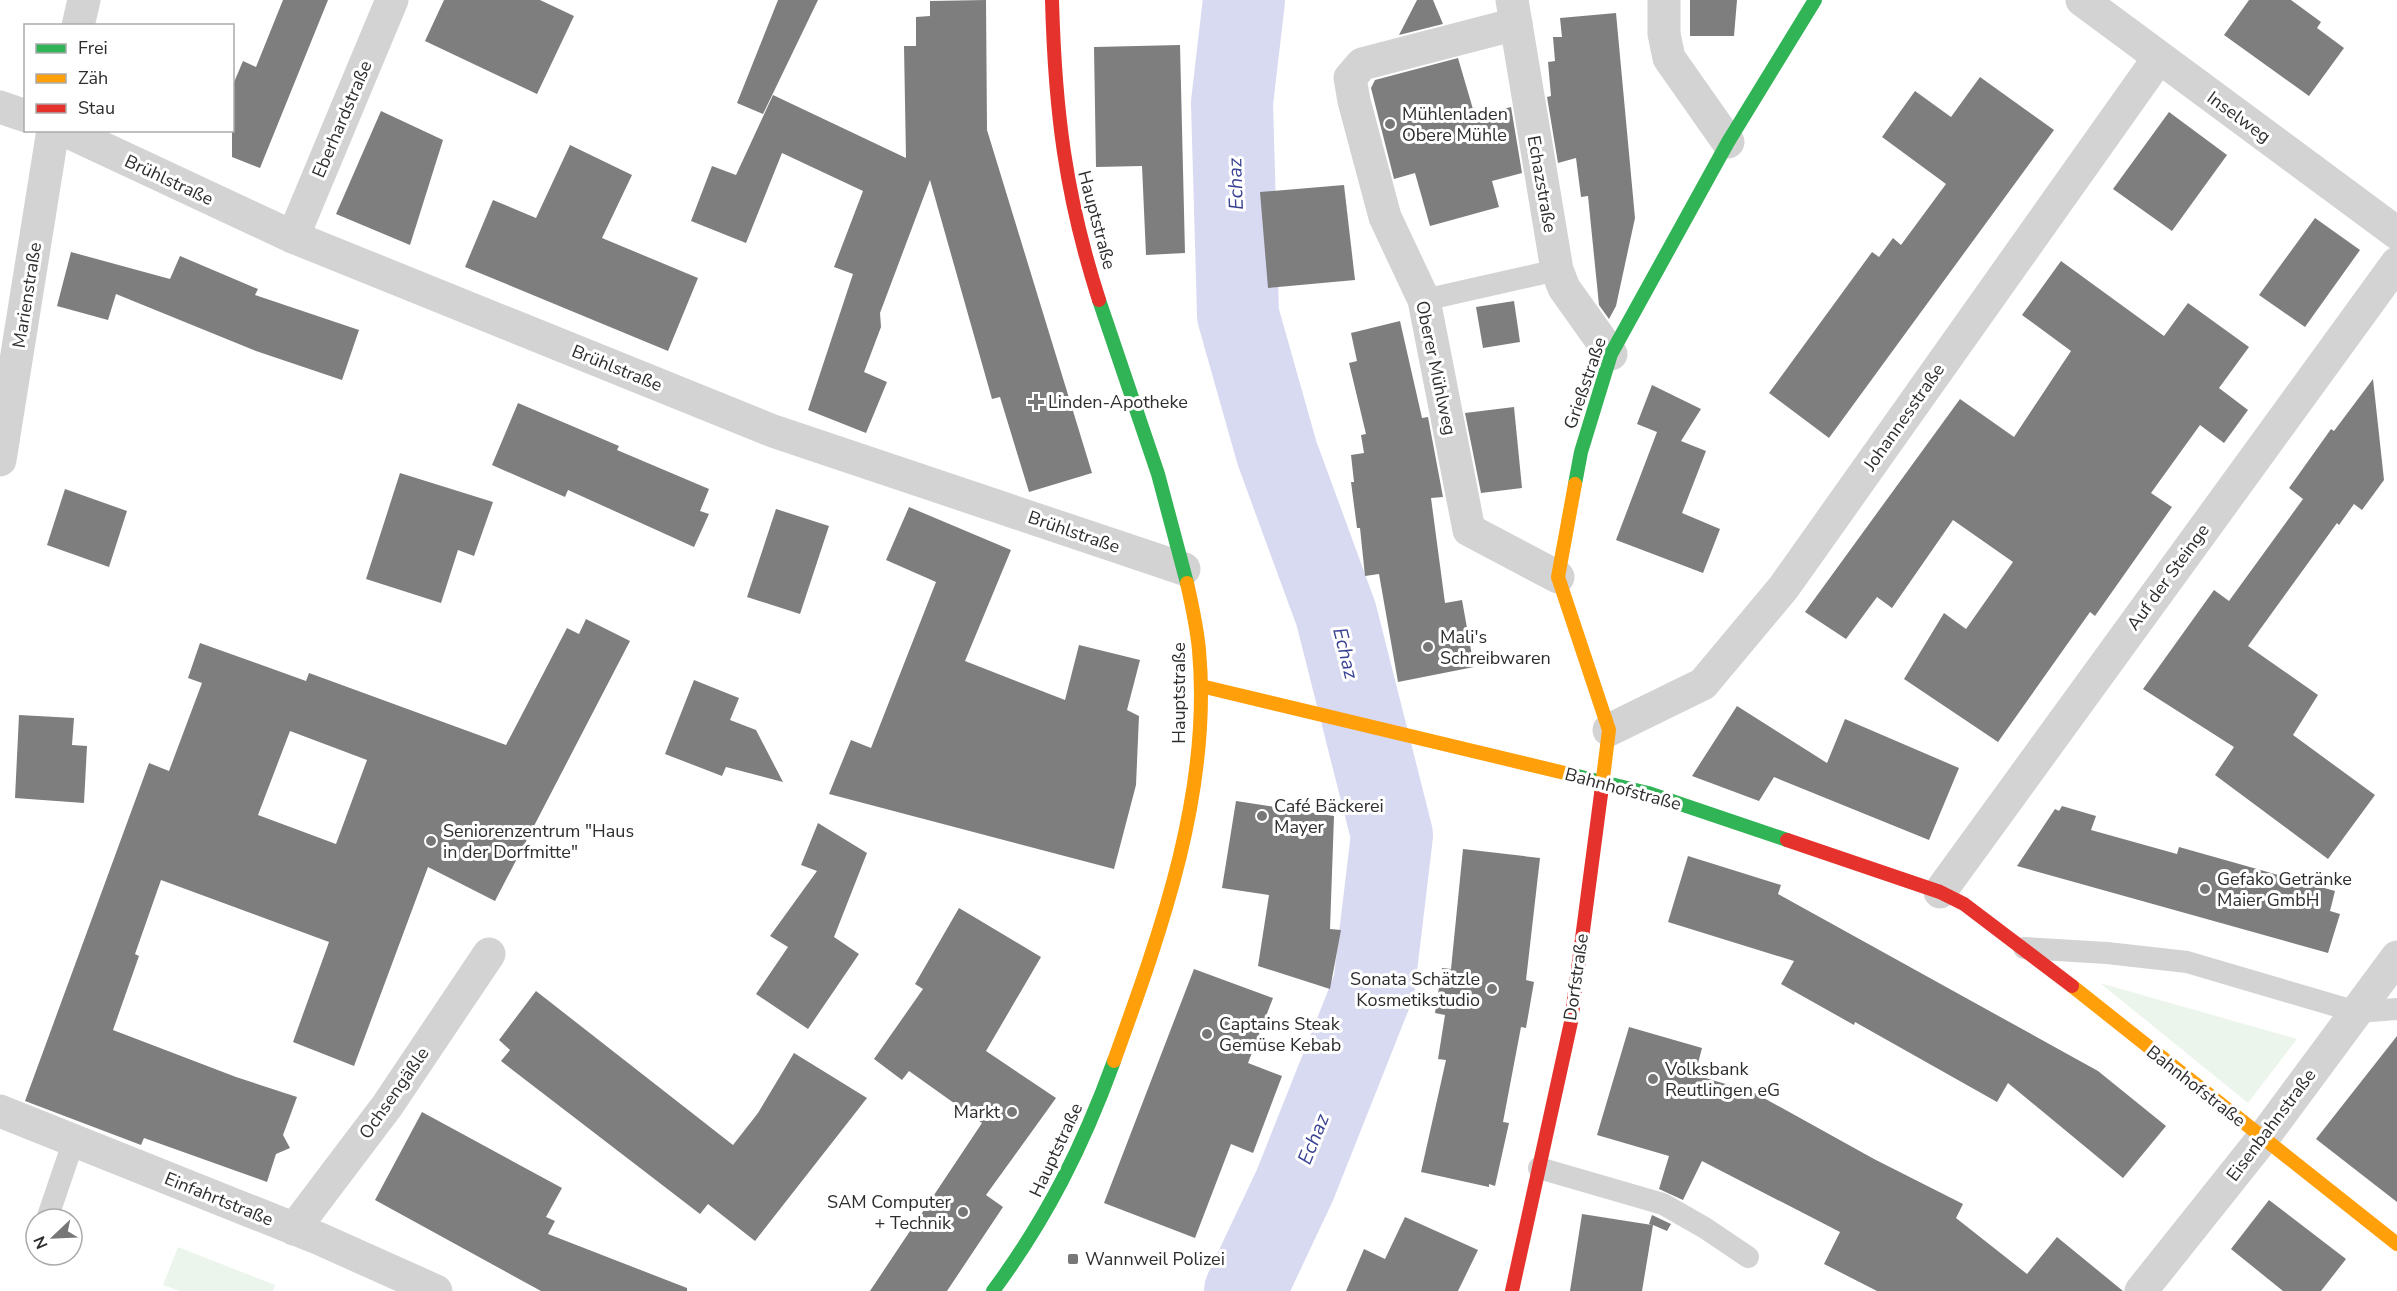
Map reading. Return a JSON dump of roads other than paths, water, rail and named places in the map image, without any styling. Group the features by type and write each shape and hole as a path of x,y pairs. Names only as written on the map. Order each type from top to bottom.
{"street":[{"path":"78,24 84,0"},
{"name":"Eberhardstraße","path":"292,237 392,0"},
{"name":"Hauptstraße","path":"995,1290 1044,1218 1078,1152 1153,953 1174,889 1189,824 1197,756 1201,686 1197,629 1184,570 1160,482 1076,221 1063,160 1054,100 1052,0"},
{"path":"1664,0 1664,34 1669,58 1728,142"},
{"name":"Grießstraße","path":"1601,783 1609,730 1558,577 1581,452 1611,354 1728,142 1815,0"},
{"name":"Inselweg","path":"2082,0 2158,59 2397,233"},
{"name":"Echazstraße","path":"1514,12 1557,270 1564,288 1611,354"},
{"name":"Oberer Mühlweg","path":"1514,12 1362,64 1350,78 1385,217 1424,300 1469,530 1558,577"},
{"name":"Johannesstraße","path":"1609,730 1703,684 1784,586 2158,59"},
{"path":"0,107 24,115"},
{"name":"Marienstraße","path":"0,460 53,132"},
{"name":"Brühlstraße","path":"67,132 292,237 774,431 1184,570"},
{"name":"Auf der Steinge","path":"1940,892 2397,263"},
{"name":"Bahnhofstraße","path":"1201,686 1648,793 1884,870 1940,892 1964,904 2024,948 2397,1244"},
{"name":"Dorfstraße","path":"1512,1291 1571,1022 1601,783"},
{"name":"Ochsengäßle","path":"294,1229 387,1106 489,954"},
{"name":"Eisenbahnstraße","path":"2141,1291 2263,1138 2397,957"},
{"name":"Einfahrtstraße","path":"0,1111 294,1229 436,1291"}],"lane":[{"path":"1424,300 1557,270"},
{"path":"2024,948 2107,953 2187,962 2357,1012 2397,1009"},
{"path":"51,1207 74,1140"},
{"path":"1539,1168 1663,1204 1705,1227 1748,1257"}],"waterway":[{"name":"Echaz","path":"1244,0 1232,103 1238,315 1277,453 1336,614 1392,835 1374,986 1295,1185 1245,1291"}],"place":[{"name":"Mühlenladen Obere Mühle","path":"1390,124"},
{"name":"Linden-Apotheke","path":"1036,402"},
{"name":"Mali's Schreibwaren","path":"1428,647"},
{"name":"Café Bäckerei Mayer","path":"1262,816"},
{"name":"Seniorenzentrum \"Haus in der Dorfmitte\"","path":"431,841"},
{"name":"Gefako Getränke Maier GmbH","path":"2205,889"},
{"name":"Sonata Schätzle Kosmetikstudio","path":"1492,989"},
{"name":"Captains Steak Gemüse Kebab","path":"1207,1034"},
{"name":"Volksbank Reutlingen eG","path":"1653,1079"},
{"name":"Markt","path":"1012,1112"},
{"name":"SAM Computer + Technik","path":"963,1212"},
{"name":"Wannweil Polizei","path":"1073,1259"}]}
